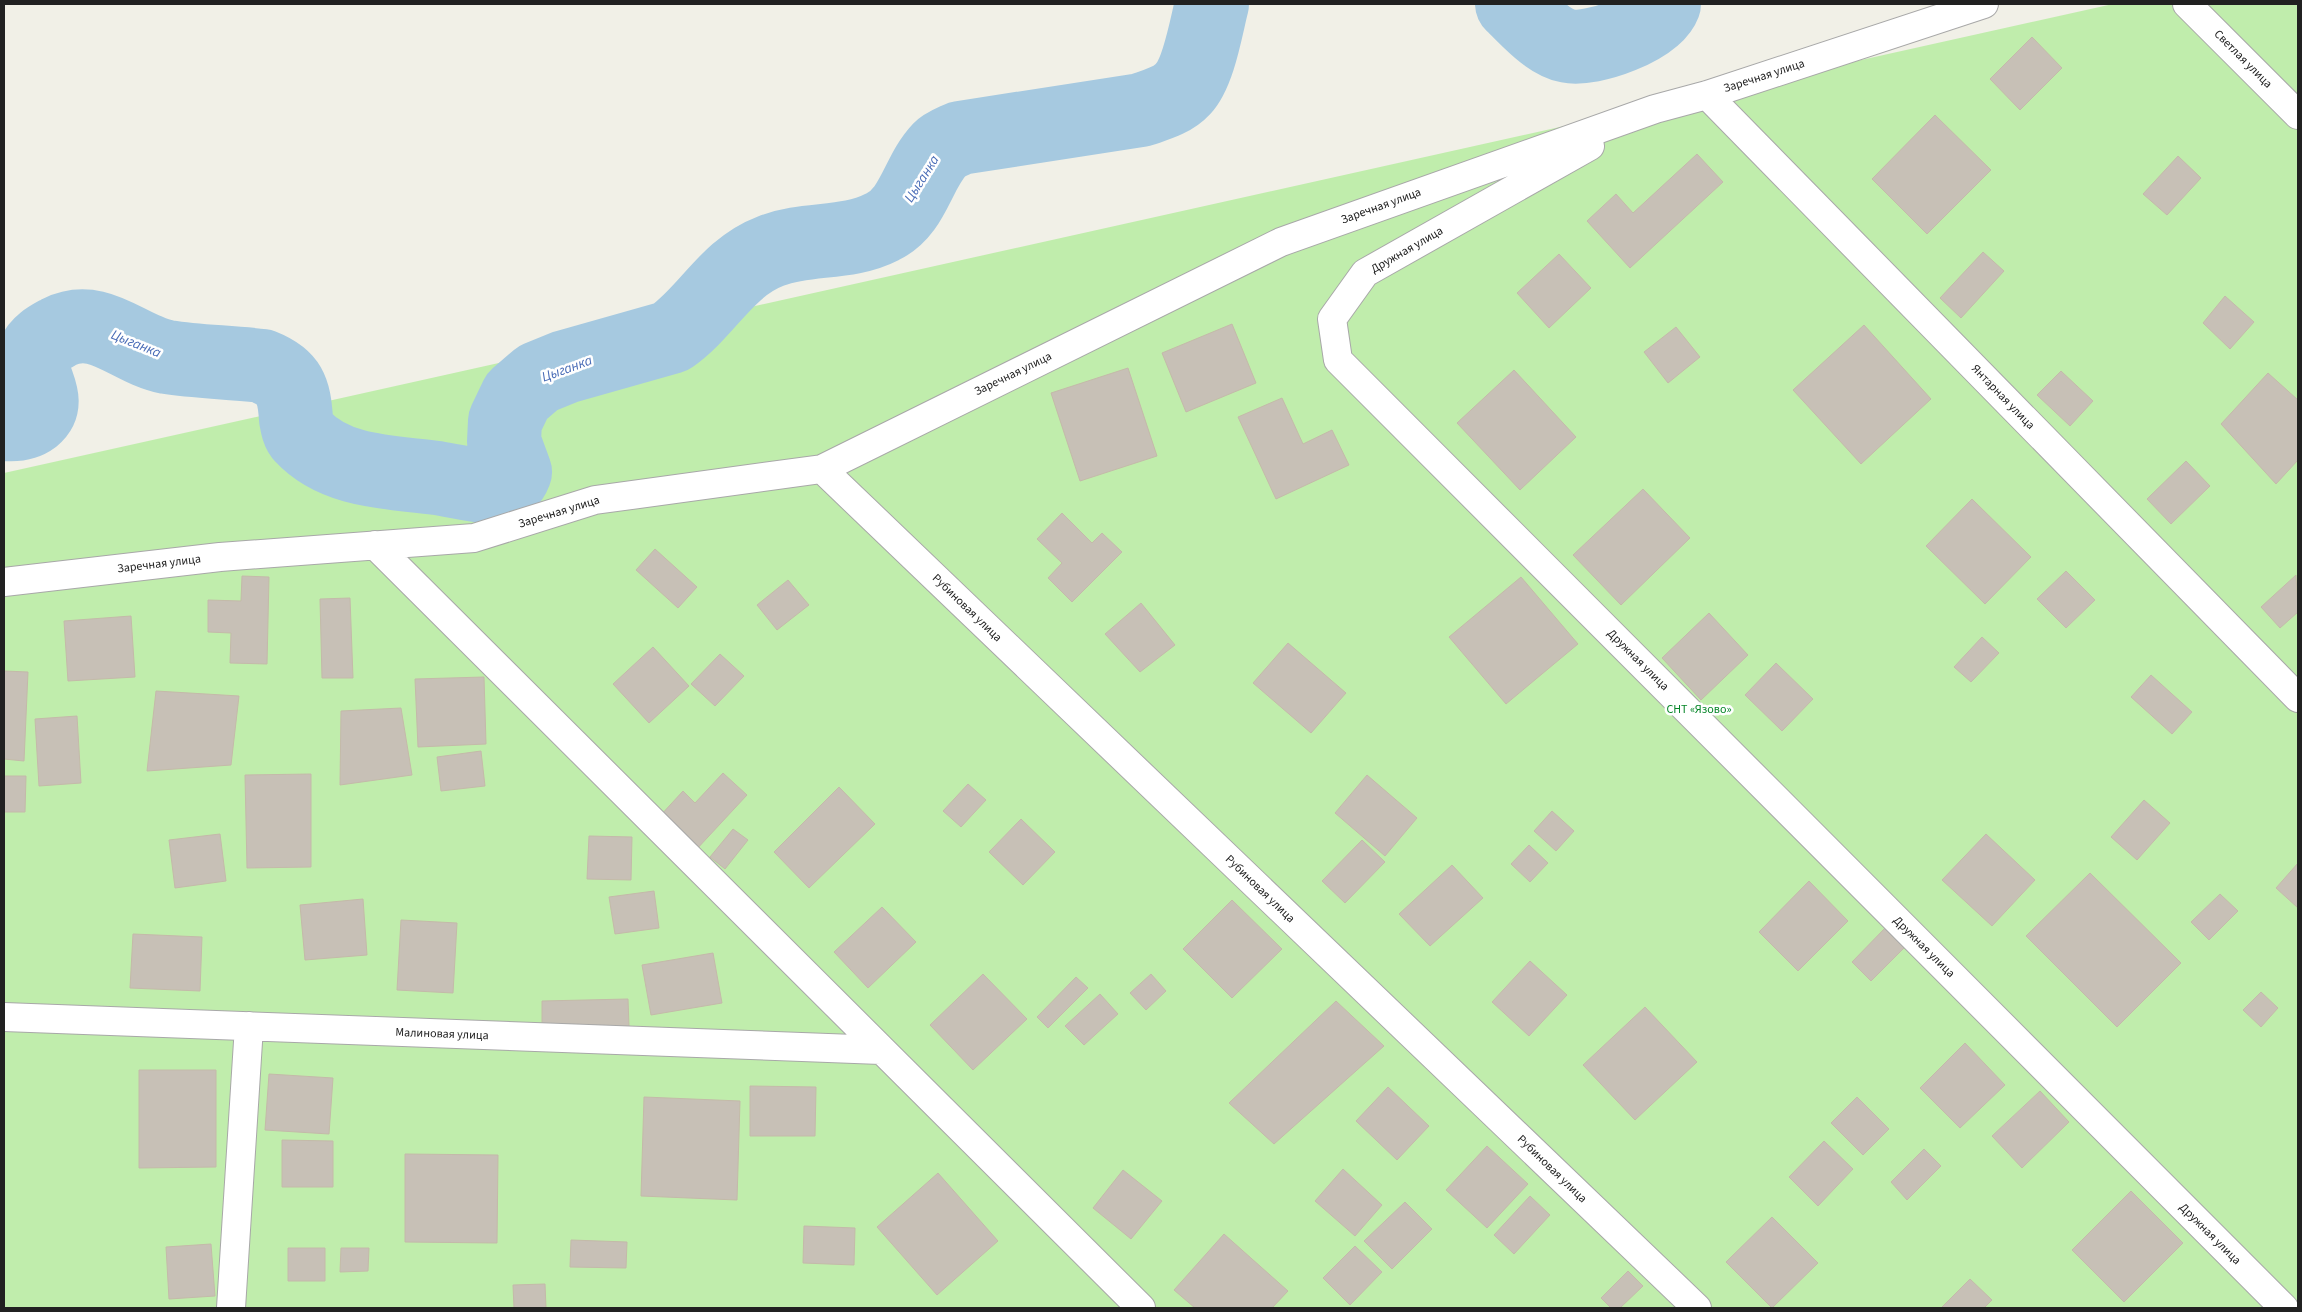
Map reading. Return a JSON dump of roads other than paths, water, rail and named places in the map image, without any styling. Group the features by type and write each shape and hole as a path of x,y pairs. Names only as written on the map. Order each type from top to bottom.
{"street":[{"name":"Заречная улица","path":"4,582 220,557 474,538 596,500 822,469 1281,242 1655,109 1707,95 1984,4"},
{"name":"Светлая улица","path":"2187,4 2298,115"},
{"name":"Янтарная улица","path":"1707,95 2298,698"},
{"name":"Дружная улица","path":"1655,109 1365,273 1332,319 1338,360 2284,1308"},
{"name":"Рубиновая улица","path":"822,469 1697,1308"},
{"path":"375,545 1141,1308"},
{"name":"Малиновая улица","path":"4,1017 881,1050"},
{"path":"231,1308 249,1026"}],"waterway":[{"name":"Цыганка","path":"4,424 26,422 39,411 42,403 41,395 32,362 38,347 59,332 74,327 87,326 114,334 153,353 167,357 262,366 271,370 285,380 292,392 297,423 301,434 316,448 348,464 383,472 437,478 490,487 502,486 511,480 515,472 504,442 505,421 517,396 538,378 565,367 671,337 684,327 729,279 755,259 771,251 799,244 841,239 869,233 882,227 901,212 932,159 940,149 960,138 1141,110 1169,100 1179,93 1189,81 1198,61 1212,4"},
{"name":"Цыганка","path":"1512,4 1552,40 1560,44 1579,47 1607,41 1636,29 1658,13 1664,4"}],"park label":[{"name":"СНТ «Язово»","path":"1699,709"}]}
